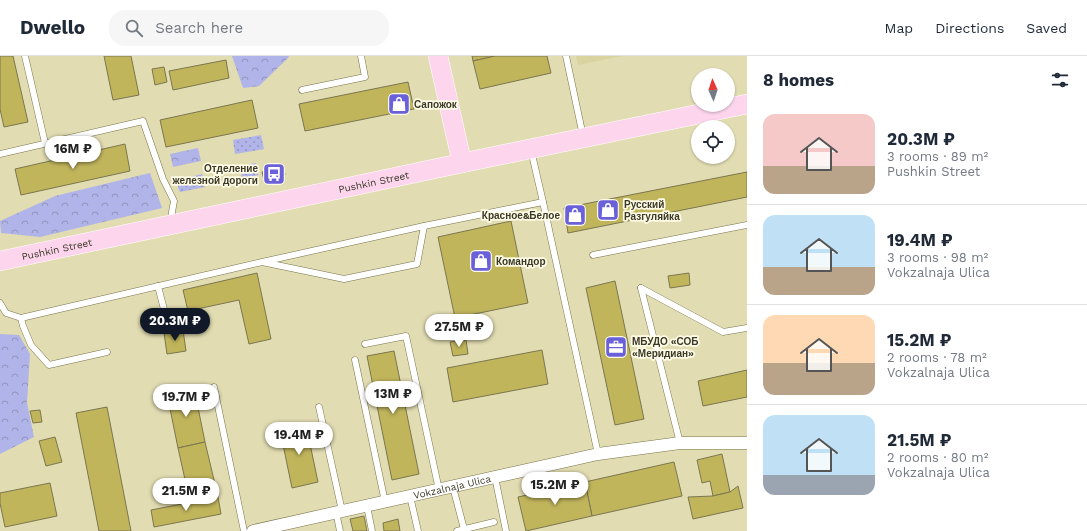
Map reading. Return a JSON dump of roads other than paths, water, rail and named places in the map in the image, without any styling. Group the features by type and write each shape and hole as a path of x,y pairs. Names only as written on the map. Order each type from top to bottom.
{"main road":[{"path":"438,56 462,163"},
{"name":"Pushkin Street","path":"0,262 462,163 747,104"}],"street":[{"name":"Vokzalnaja Ulica","path":"255,531 296,524 339,512 598,454 680,443 747,443"}],"lane":[{"path":"25,56 45,143"},
{"path":"302,90 365,77 361,56"},
{"path":"566,56 583,138"},
{"path":"0,154 143,121 163,179 174,201 170,226"},
{"path":"530,149 598,454"},
{"path":"0,304 6,313 21,318 424,226 543,202"},
{"path":"593,255 747,225"},
{"path":"262,262 344,279 417,264 424,226"},
{"path":"158,286 168,325"},
{"path":"680,443 641,288 723,332 747,328"},
{"path":"21,318 31,345 49,365 107,352"},
{"path":"365,344 406,336 439,490"},
{"path":"355,360 385,502"},
{"path":"214,387 244,531"},
{"path":"320,407 339,512 340,531"},
{"path":"495,477 506,531"},
{"path":"453,487 461,530 494,522"},
{"path":"410,496 418,531"},
{"path":"366,506 372,531"}],"place":[{"name":"Сапожок","path":"399,104"},
{"name":"Отделение железной дороги","path":"274,174"},
{"name":"Русский Разгуляйка","path":"608,210"},
{"name":"Красное&Белое","path":"575,215"},
{"name":"Командор","path":"481,261"},
{"name":"МБУДО «СОБ «Меридиан»","path":"616,347"}]}
